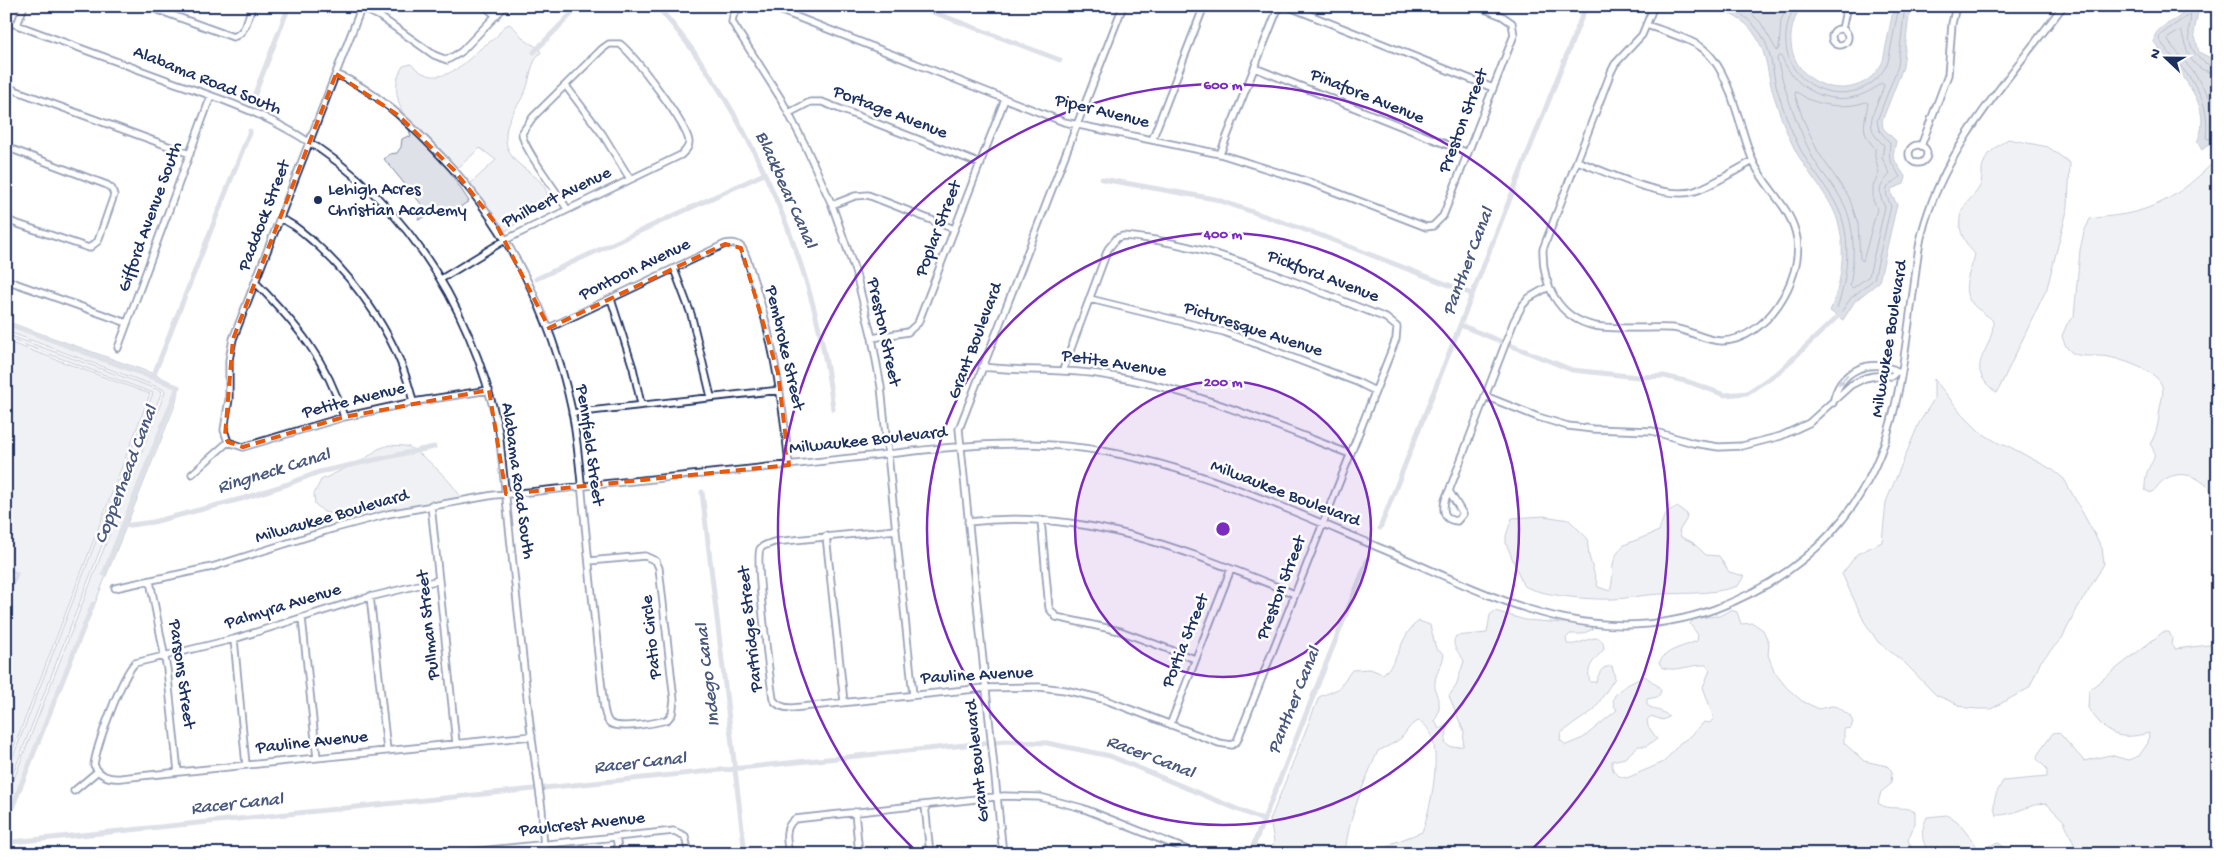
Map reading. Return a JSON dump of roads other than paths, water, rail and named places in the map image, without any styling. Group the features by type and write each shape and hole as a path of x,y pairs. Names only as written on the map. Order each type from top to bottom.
{"street":[{"path":"18,25 24,6"},
{"path":"146,6 233,37 239,35 243,30 252,6"},
{"path":"485,6 496,16"},
{"path":"362,7 387,20 434,55 447,60 461,52 505,6"},
{"name":"Preston Street","path":"741,6 736,11 732,22 789,113 806,145 832,205 856,274 872,338 881,387 913,695"},
{"name":"Piper Avenue","path":"769,6 1076,125 1220,154 1312,183 1420,225 1434,226"},
{"name":"Grant Boulevard","path":"1003,854 959,429 1123,6"},
{"path":"1152,140 1204,6"},
{"path":"1220,154 1279,6"},
{"path":"1287,6 1493,88"},
{"name":"Preston Street","path":"1434,226 1443,216 1514,34 1512,23 1502,16 1477,6"},
{"path":"1647,25 1696,44 1718,63 1753,161 1761,176 1787,211 1796,236 1798,248 1795,272 1785,296 1771,313 1749,333 1731,340 1716,341 1673,328 1607,327 1590,324 1568,313 1548,287 1543,261 1543,249 1615,64 1642,35 1654,6"},
{"path":"1842,29 1847,6"},
{"path":"1920,146 1948,75 1951,32 1956,6"},
{"name":"Milwaukee Boulevard","path":"115,588 212,567 358,521 430,505 506,494 960,447 1050,445 1126,455 1156,462 1204,478 1323,524 1466,586 1542,614 1584,623 1621,625 1661,623 1691,617 1752,594 1789,571 1828,536 1852,508 1865,489 1892,424 1922,233 1937,190 1961,142 2063,6"},
{"name":"Paddock Street","path":"228,442 224,430 229,399 230,350 362,7"},
{"name":"Alabama Road South","path":"6,21 211,96 276,124 310,144 339,165 379,200 411,236 441,280 474,344 489,390 499,432 532,736 539,781 544,854"},
{"name":"Philbert Avenue","path":"441,280 506,240 681,155 688,148 687,135 625,48 615,43 608,44 566,86"},
{"name":"Pinafore Avenue","path":"1254,68 1468,154"},
{"name":"Pennfield Street","path":"336,74 346,78 376,98 427,141 476,197 506,240 549,328 572,413 604,708 607,720 611,724"},
{"path":"567,209 552,184 524,146 522,134 534,118 566,86 603,135 630,179"},
{"path":"6,87 190,154"},
{"name":"Gifford Avenue South","path":"118,348 211,96"},
{"name":"Poplar Street","path":"872,338 908,332 918,323 1005,99"},
{"name":"Portage Avenue","path":"789,113 810,102 822,102 981,164"},
{"path":"6,147 107,184 112,189 114,195 98,241 89,248 6,220"},
{"path":"1577,161 1658,191 1674,193 1693,191 1753,161"},
{"path":"832,205 855,196 868,195 954,229"},
{"path":"280,219 296,227 322,250 362,295 393,347 404,372 413,402"},
{"name":"Pickford Avenue","path":"1090,299 1108,250 1117,238 1137,237 1188,248 1242,263 1386,318 1398,327"},
{"name":"Pontoon Avenue","path":"549,328 724,244 736,243"},
{"name":"Pembroke Street","path":"736,243 742,248 759,297 773,354 780,390 789,465"},
{"path":"674,269 691,314 711,397"},
{"path":"6,280 128,323"},
{"path":"256,283 288,316 309,344 329,376 344,416"},
{"path":"1449,491 1463,514 1456,522 1446,517 1443,509 1444,500 1508,336 1522,306 1529,298 1548,287"},
{"path":"611,299 633,368 641,404"},
{"path":"1063,370 1090,299"},
{"name":"Picturesque Avenue","path":"1090,299 1224,332 1331,372 1375,391"},
{"name":"Preston Street","path":"1232,745 1241,735 1396,339 1398,327"},
{"path":"1833,403 1835,391 1848,374 1861,368 1887,365 1900,372"},
{"name":"Petite Avenue","path":"982,368 1063,370 1146,382 1196,396 1350,454"},
{"path":"1861,368 1864,378"},
{"path":"1485,396 1538,417 1568,426 1609,430 1652,431 1678,440 1719,447 1742,446 1780,436 1808,423 1833,403 1851,384 1864,378 1892,376 1900,372"},
{"name":"Petite Avenue","path":"228,442 238,446 252,445 344,416 413,402 489,390"},
{"path":"572,413 780,390"},
{"path":"192,474 228,442"},
{"name":"Pullman Street","path":"430,505 456,743"},
{"path":"1041,520 1049,608 1056,617 1120,631 1195,659"},
{"path":"968,522 1041,520 1088,525 1130,534 1176,548 1296,594"},
{"path":"844,702 826,536 896,530"},
{"name":"Partridge Street","path":"776,704 770,675 759,568 760,550 763,546 774,542 826,536"},
{"name":"Patio Circle","path":"589,562 645,556 651,558 659,568 661,579 673,694 672,714 667,720 661,722 625,726 611,724"},
{"name":"Portia Street","path":"1170,725 1231,569"},
{"name":"Palmyra Avenue","path":"98,772 94,765 99,746 127,674 135,663 234,639 370,596 439,580"},
{"name":"Parsons Street","path":"150,581 165,656 178,772"},
{"path":"370,596 387,750"},
{"path":"302,618 317,758"},
{"path":"234,639 246,765"},
{"name":"Pauline Avenue","path":"776,704 786,708 985,688 1038,687 1074,692 1103,699 1219,743 1232,745"},
{"name":"Pauline Avenue","path":"98,772 106,777 114,778 532,736"},
{"path":"74,791 98,772"},
{"path":"788,854 787,829 789,823 795,819 925,804 1026,796 1060,801 1165,840 1185,849 1189,854"},
{"path":"925,804 930,854"},
{"path":"855,812 859,854"},
{"name":"Paulcrest Avenue","path":"450,854 674,831 680,832 685,836 689,854"},
{"path":"616,837 619,854"}],"water":[{"path":"1717,6 1801,6 1792,31 1793,52 1802,69 1816,82 1834,88 1853,87 1870,78 1883,61 1894,6 1910,6 1903,67 1882,121 1883,128 1896,141 1893,155 1906,178 1904,184 1891,189 1892,196 1897,204 1879,282 1855,301 1843,320 1830,311 1840,280 1842,258 1841,236 1833,208 1798,155 1789,136 1771,86 1763,51 1757,38 1745,24"},
{"path":"2186,6 2199,6 2194,33 2199,52 2218,62 2218,137 2202,150 2197,142 2201,128 2201,114 2197,101 2182,76 2154,42 2156,33 2179,17"}],"waterway":[{"path":"254,96 289,6"},
{"path":"534,52 579,6"},
{"name":"Blackbear Canal","path":"657,6 691,48 722,94 750,143 774,195 795,248 812,302 825,356 833,409"},
{"path":"917,6 1060,60"},
{"name":"Panther Canal","path":"1380,528 1586,6"},
{"path":"153,377 250,131"},
{"path":"536,279 764,174"},
{"path":"1102,179 1215,199 1317,234 1472,294"},
{"path":"1460,325 1572,370 1638,377 1664,376 1689,382 1725,395 1747,393 1780,371 1838,316 1839,310"},
{"name":"Copperhead Canal","path":"6,323 178,387 104,574"},
{"name":"Ringneck Canal","path":"123,526 153,522 241,499 319,472 434,447"},
{"name":"Indego Canal","path":"702,492 745,854"},
{"name":"Panther Canal","path":"1250,854 1368,559"},
{"name":"Copperhead Canal","path":"6,823 93,604"},
{"name":"Racer Canal","path":"6,845 12,842 1005,741 1047,743 1110,756 1263,820"}],"place":[{"name":"Lehigh Acres Christian Academy","path":"318,200"}]}
